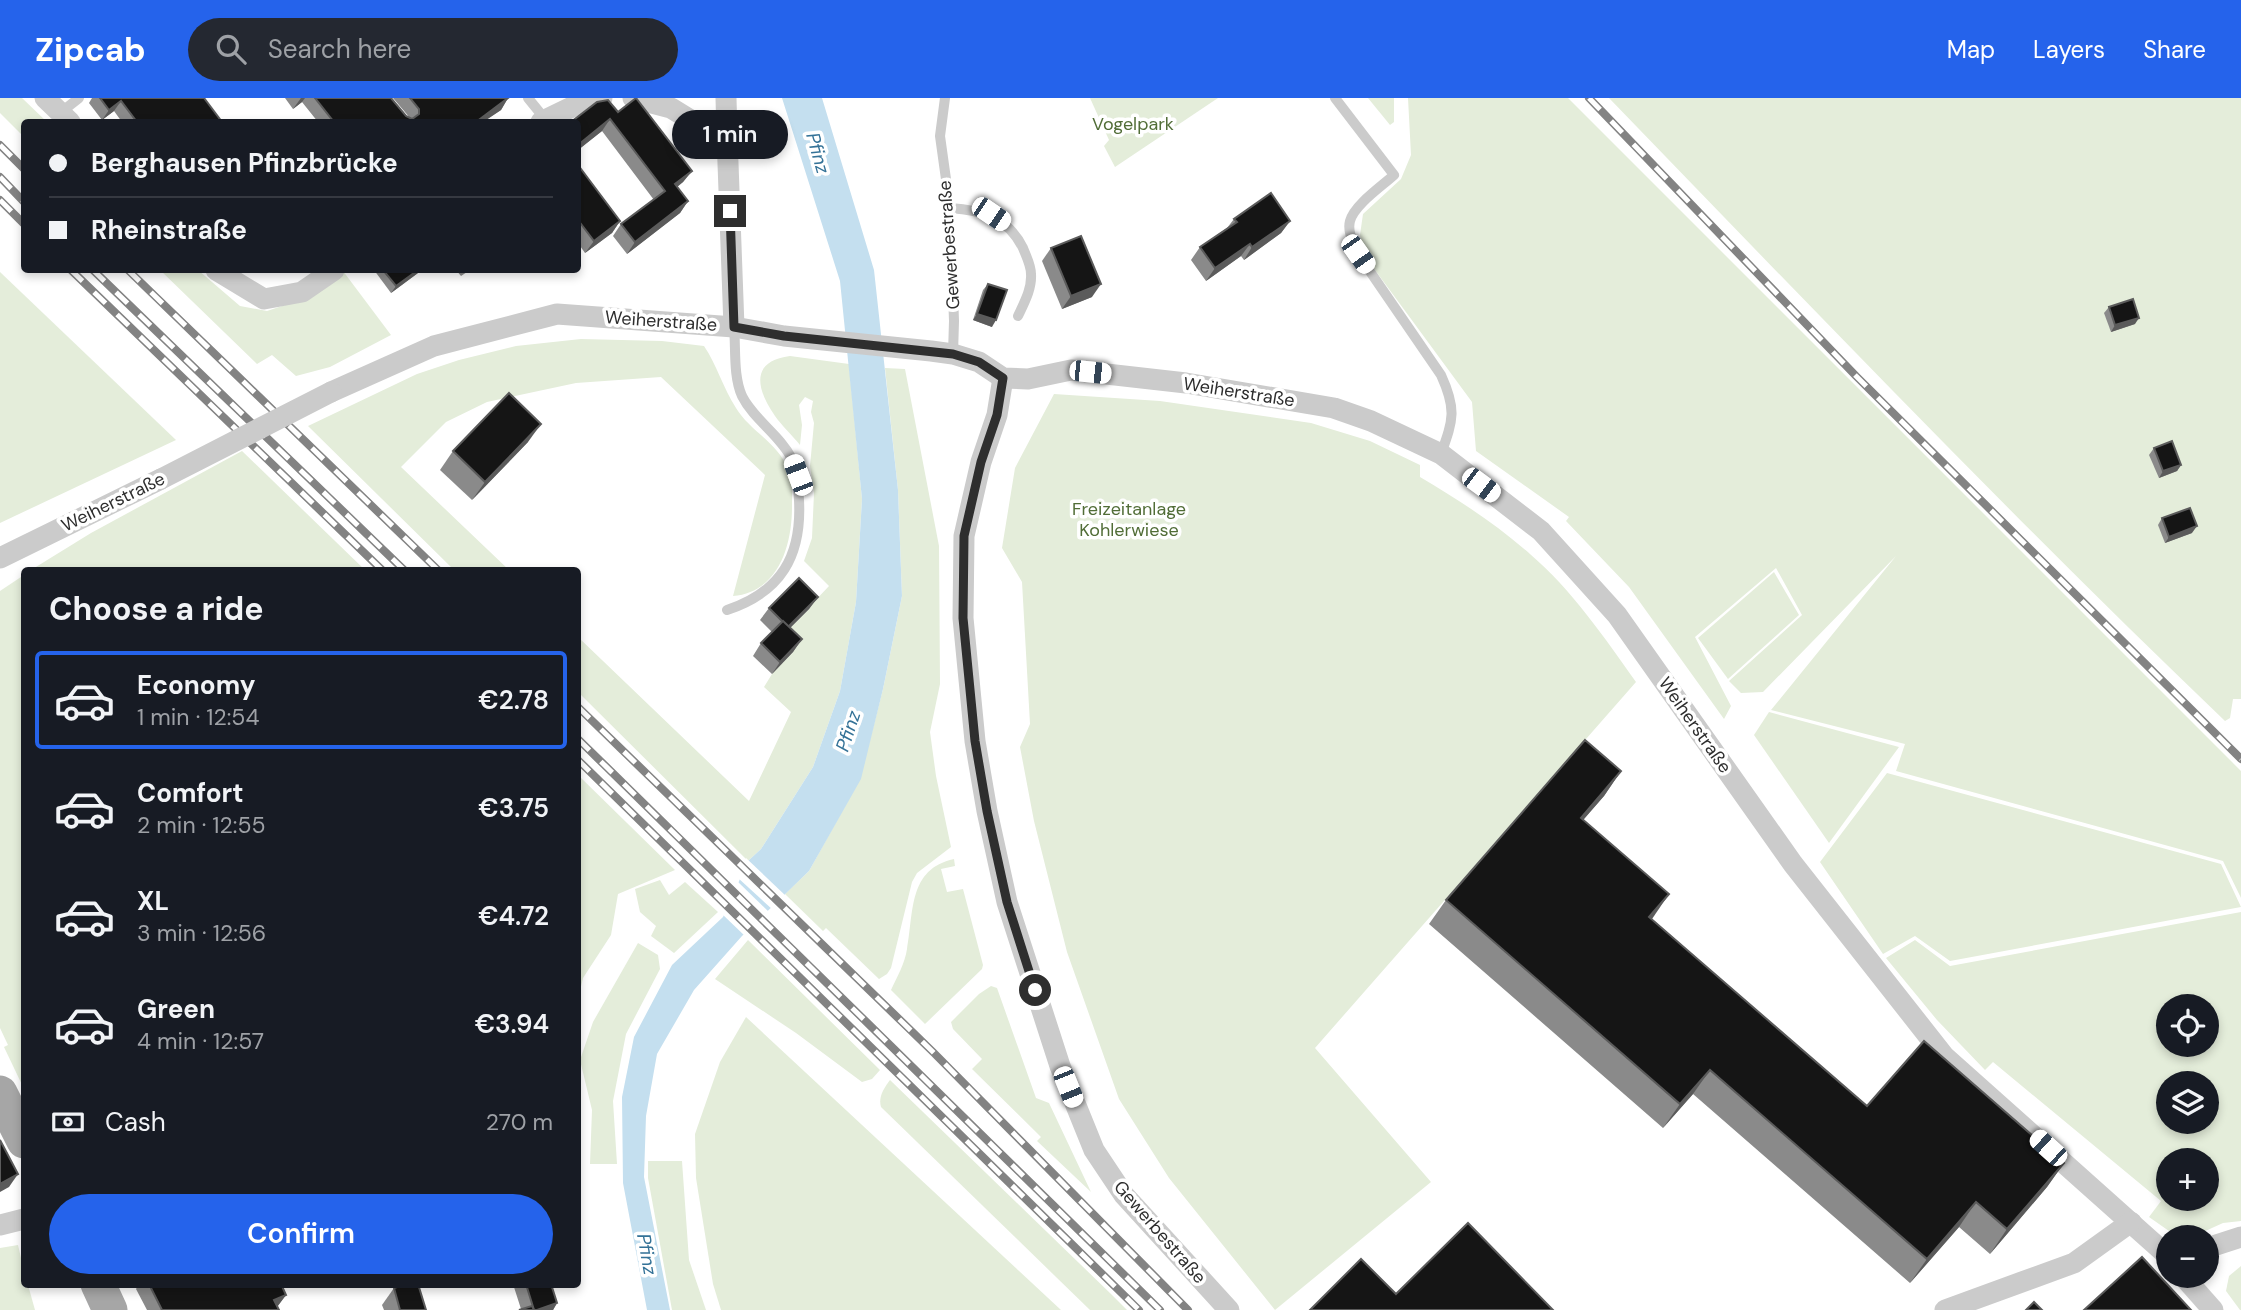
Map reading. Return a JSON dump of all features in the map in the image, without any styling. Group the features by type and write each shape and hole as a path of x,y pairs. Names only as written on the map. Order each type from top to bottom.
{"main road":[{"path":"0,1093 21,1135"},
{"path":"100,1288 110,1310"}],"street":[{"path":"547,119 582,102 602,98"},
{"path":"633,98 671,108 710,132 727,136"},
{"path":"726,98 734,327"},
{"path":"221,273 264,299 302,292 330,273"},
{"name":"Weiherstraße","path":"0,558 331,392 434,346 557,314 734,327 784,336 953,354 979,362 1003,378 1028,379 1071,370 1186,383 1334,408 1371,421 1441,454 1541,531 1617,615 1793,864 1944,1056 2156,1244"},
{"name":"Gewerbestraße","path":"1003,378 997,415 981,462 964,536 963,618 975,741 1007,902 1060,1066 1094,1150 1124,1195 1229,1310"},
{"path":"0,1225 21,1220"},
{"path":"1945,1310 2074,1263 2131,1222"},
{"path":"2219,1244 2241,1237"},
{"path":"2194,1288 2213,1310"}],"lane":[{"path":"58,111 79,98"},
{"path":"528,98 542,119"},
{"name":"Gewerbestraße","path":"945,98 940,136 950,208 953,354"},
{"path":"1335,98 1394,175 1355,210 1349,222 1350,235 1358,254 1441,375 1450,394 1452,422 1441,454"},
{"path":"950,208 974,209 991,214 1005,223 1018,239 1031,274 1029,292 1018,316"},
{"path":"727,610 750,603 781,575 798,538 799,511 798,475 791,458 742,396 737,378 734,327"}],"green space":[{"path":"0,98 22,98 44,119 21,119 21,134 0,113"},
{"name":"Vogelpark","path":"1090,98 1218,98 1115,167 1104,146 1109,140"},
{"path":"1368,98 1394,98 1394,122 1390,125"},
{"path":"1408,98 1568,98 2241,771 2241,898 2223,861 1896,771 1905,744 1771,710 1896,556 1763,692 1741,693 1729,681 1802,615 1776,568 1695,637 1731,706 1724,719 1629,587 1566,521 1569,517 1476,451 1472,402 1364,255 1360,235 1363,214 1401,179 1411,155"},
{"path":"1609,98 2241,98 2241,699 2233,699 2230,718 2225,721 2068,568"},
{"path":"0,272 176,440 0,523"},
{"path":"163,273 202,273 240,306 267,311 303,299 340,273 344,273 391,335 330,367 296,376 272,355 257,364"},
{"path":"581,339 662,341 704,346 736,408 778,452 791,478 789,536 780,564 772,576 749,593 733,596 765,475 661,377 576,383 487,402 446,422 401,467 506,567 451,567 308,426 417,374 516,346"},
{"path":"790,356 849,364 862,499 856,602 840,691 813,767 761,849 748,861 581,695 581,640 749,801 791,712 764,687 772,674 779,639 829,586 804,561 812,538 814,493 810,466 813,401 805,397 799,405 802,425 800,445 775,416 761,386 763,370 777,359"},
{"path":"885,368 905,369 939,546 940,684 930,732 951,847 917,873 912,882 891,968 879,979 826,928 823,931 785,894 809,871 860,779 883,689 902,596 898,490"},
{"name":"Freizeitanlage Kohlerwiese","path":"1054,394 1160,401 1311,423 1370,441 1420,465 1420,477 1491,523 1560,583 1636,682 1315,1048 1431,1182 1275,1310 1169,1178 1119,1099 1067,952 1034,821 1020,747 1030,724 1022,582 1002,548 1015,468"},
{"path":"242,451 362,567 36,567 91,533"},
{"path":"1774,572 1799,615 1728,679 1698,638"},
{"path":"21,577 21,1083 4,1047 8,1045 0,1028 0,591"},
{"path":"1769,712 1899,747 1829,843 1754,735"},
{"path":"1887,773 2221,864 2241,907 1950,961 1915,936 1883,954 1820,862"},
{"path":"581,778 675,870 618,894 611,935 583,978 581,987"},
{"path":"954,859 955,866 941,869 947,892 963,889 983,965 925,1024 891,990 906,954 913,907 921,882 928,872 939,864"},
{"path":"660,880 669,895 685,882 718,912 674,953 651,936 656,926 640,912 635,889"},
{"path":"2241,912 2241,1221 2219,1225 2160,1225 2149,1217 2156,1208 2156,1211 2219,1211 2219,1148 2156,1148 2156,1197 1993,1062 1985,1070 1937,1020 1886,958 1915,940 1950,966"},
{"path":"748,940 880,1070 872,1079 862,1082 796,1033 715,979"},
{"path":"638,943 658,955 660,969 626,1034 613,1101 617,1164 590,1164 592,1110 581,1057 593,1022"},
{"path":"991,986 997,988 1036,1098 1049,1103 1091,1192 1037,1141 1041,1137 972,1069 982,1059 953,1029 951,1022"},
{"path":"746,1017 1061,1310 721,1310 713,1284 696,1178 695,1134 720,1062"},
{"path":"890,1080 1127,1310 1090,1310 881,1107 881,1096"},
{"path":"648,1161 682,1161 689,1260 706,1310 672,1310 648,1178"},
{"path":"18,1245 21,1288 29,1288 35,1310 0,1310 0,1248"},
{"path":"2241,1266 2240,1310 2226,1291 2229,1276"}],"water":[{"name":"Pfinz","path":"782,98 822,98 874,270 898,490 902,596 861,779 809,871 742,936 694,990 657,1054 646,1116 644,1177 670,1310 647,1310 623,1183 622,1097 634,1037 672,965 723,917 748,861 761,849 813,767 840,691 856,602 862,499 840,281"}],"pier":[{"path":"746,858 787,897 773,910 737,877"},
{"path":"736,880 770,913 746,937 721,913"}],"building":[{"path":"100,98 204,98 220,119 135,119 121,101 109,110"},
{"path":"315,98 391,98 406,116 412,119 332,119"},
{"path":"410,98 508,98 480,119 412,119 419,114 419,109"},
{"path":"636,98 692,171 675,184 688,201 635,242 621,224 665,191 610,119 581,143 581,119 575,119 597,102 608,100 618,112"},
{"path":"581,169 620,221 594,241 581,224"},
{"path":"1271,193 1290,221 1215,268 1200,247 1237,222 1234,219"},
{"path":"1081,236 1101,284 1071,296 1051,248"},
{"path":"385,273 414,273 396,286"},
{"path":"988,284 1007,290 996,320 977,314"},
{"path":"2133,299 2139,318 2115,325 2109,307"},
{"path":"509,393 541,424 485,482 453,451"},
{"path":"2172,441 2181,465 2163,471 2154,448"},
{"path":"2190,508 2197,526 2169,537 2162,518"},
{"path":"799,578 818,597 788,627 769,608"},
{"path":"783,621 802,639 780,662 761,643"},
{"path":"1585,740 1621,771 1581,818 1669,894 1649,917 1867,1106 1924,1041 2064,1163 2007,1229 1976,1202 1927,1259 1710,1070 1680,1104 1446,900"},
{"path":"0,1140 18,1174 0,1184"},
{"path":"1468,1223 1553,1310 1310,1310 1361,1259 1396,1294"},
{"path":"2142,1257 2156,1272 2156,1288 2171,1288 2191,1310 2084,1310"},
{"path":"151,1288 283,1288 286,1295 274,1300 279,1310 162,1310"},
{"path":"394,1288 419,1288 426,1310 400,1310"},
{"path":"527,1288 552,1288 557,1303 534,1310"},
{"path":"2034,1302 2042,1310 2026,1310"}],"railway":[{"path":"1589,98 1856,376 2241,759"},
{"path":"0,145 21,166"},
{"path":"0,177 21,199"},
{"path":"0,200 21,221"},
{"path":"74,273 379,567"},
{"path":"96,273 401,567"},
{"path":"131,273 435,567"},
{"path":"581,710 933,1052 1188,1310"},
{"path":"581,742 1160,1310"},
{"path":"581,763 1139,1310"}],"route":[{"path":"730,211 734,327 784,336 953,354 979,362 1003,378 997,415 981,462 964,536 963,618 975,741 987,811 1007,902 1035,990"}]}
